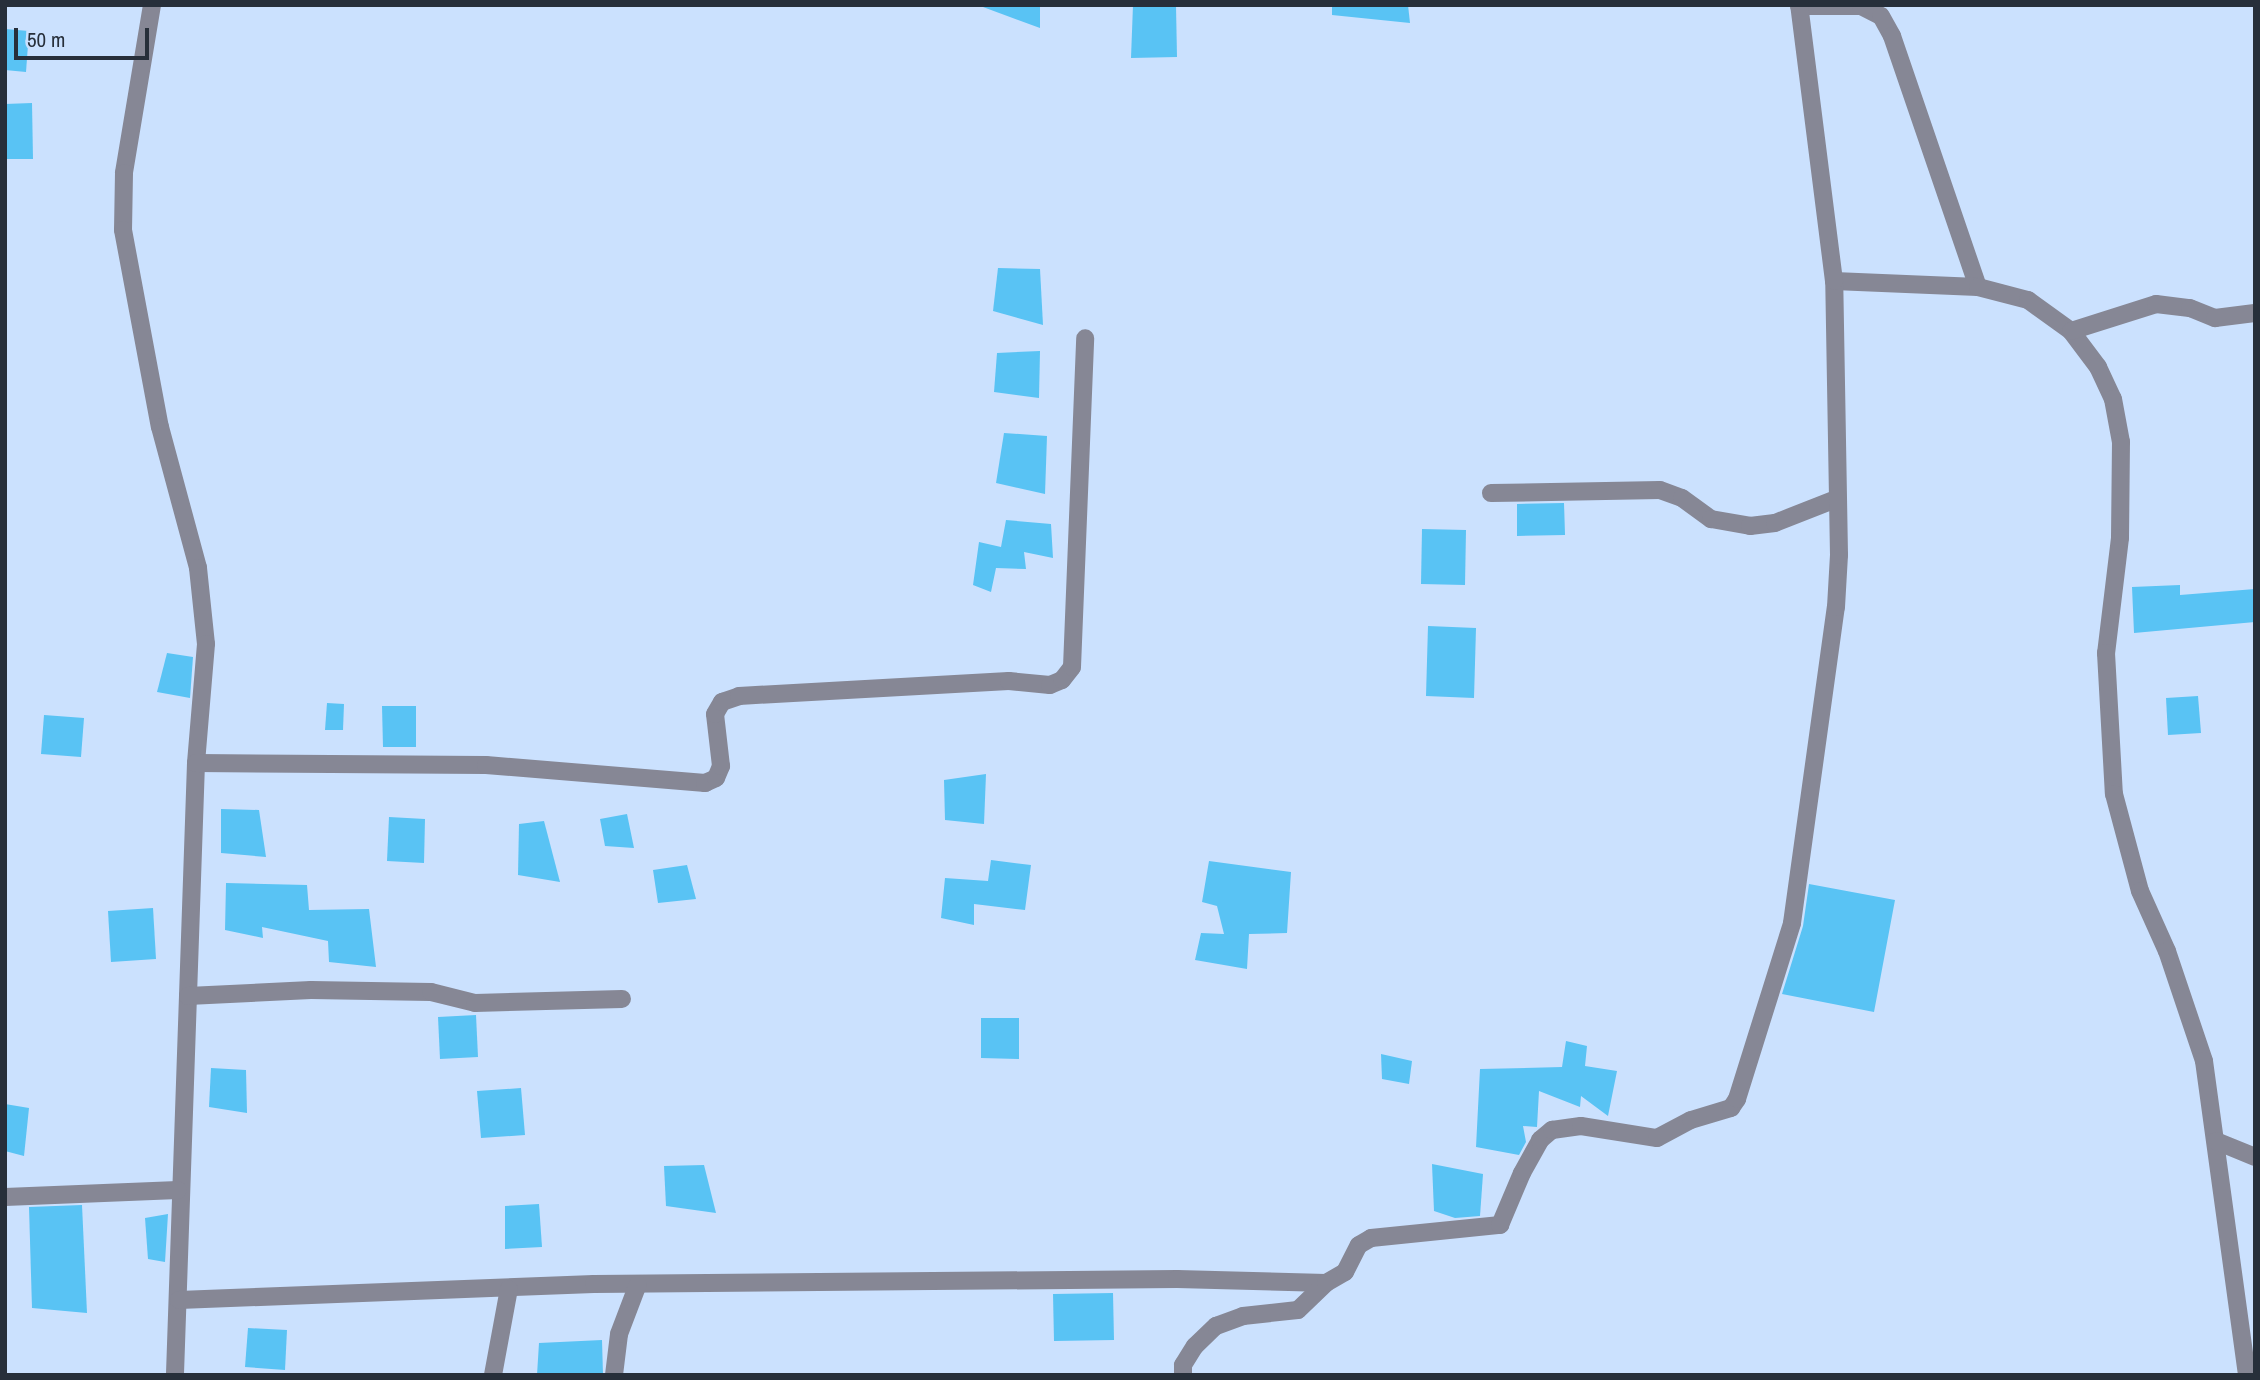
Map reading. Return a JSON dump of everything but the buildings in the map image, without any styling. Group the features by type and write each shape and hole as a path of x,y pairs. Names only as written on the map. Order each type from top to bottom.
{"street":[{"path":"152,5 124,173 123,230 160,427 198,568 206,644 196,763 178,1191 179,1300 175,1375"},
{"path":"1183,1375 1182,1366 1195,1346 1216,1326 1244,1316 1298,1310 1326,1283 1345,1272 1359,1245 1371,1238 1500,1225 1522,1173 1541,1140 1552,1130 1581,1126 1657,1138 1691,1120 1731,1108 1757,1048 1792,923 1836,607 1834,281 1799,6 1861,6 1881,16 1892,36 1928,153 1978,287"},
{"path":"1834,281 1978,287 2028,300 2071,331 2098,367 2113,399 2121,442 2120,538 2106,653 2114,794 2140,891 2167,951 2204,1060 2217,1141 2246,1375"},
{"path":"2071,331 2156,304 2190,308 2215,318 2255,313"},
{"path":"196,763 486,765 705,783 716,778 721,766 715,714 722,702 739,695 1009,681 1050,685 1062,680 1072,667 1085,338"},
{"path":"1491,492 1660,490 1682,498 1711,519 1750,526 1775,523 1836,499"},
{"path":"188,996 311,990 431,992 475,1003 622,999"},
{"path":"2217,1141 2255,1157"},
{"path":"5,1197 178,1191"},
{"path":"179,1300 638,1284 1177,1279 1326,1283"},
{"path":"614,1375 619,1334 638,1284"},
{"path":"493,1375 509,1289"}]}
